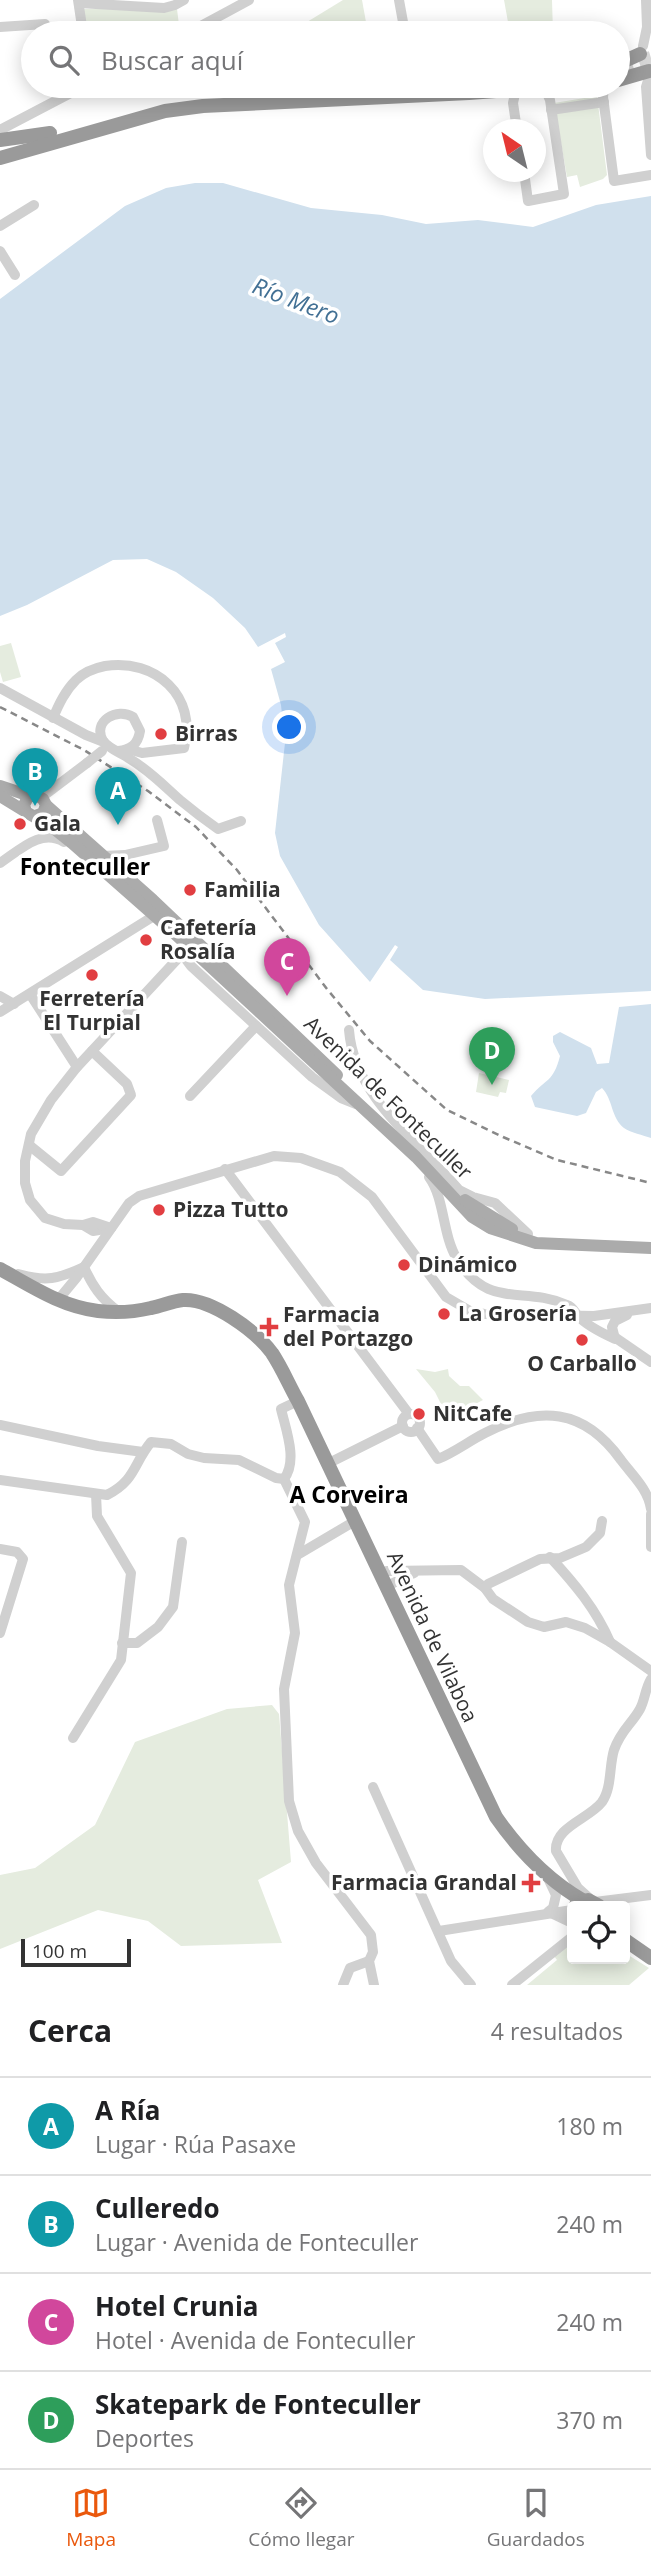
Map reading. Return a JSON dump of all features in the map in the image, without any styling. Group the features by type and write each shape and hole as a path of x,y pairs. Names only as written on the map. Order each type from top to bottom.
{"highway":[{"path":"630,56 645,47"},
{"path":"630,77 650,71"},
{"path":"0,141 62,131 179,101 214,98"},
{"path":"0,158 165,111 224,103 312,98"},
{"name":"Avenida de Vilaboa","path":"0,1268 58,1300 81,1308 118,1311 148,1309 182,1300 194,1300 216,1308 248,1330 271,1351 355,1521 389,1578 490,1808 505,1830 577,1901"},
{"path":"630,1943 651,1958"}],"main road":[{"path":"0,131 62,131"},
{"name":"Avenida de Fonteculler","path":"0,786 39,800 317,1074 360,1107 416,1157 457,1202 490,1228 525,1237 651,1245"},
{"name":"Avenida de Fonteculler","path":"0,796 128,879 279,1018 445,1182 472,1206 525,1237"},
{"path":"39,800 43,813 34,816 24,803 39,800"},
{"path":"279,1018 317,1062 317,1074"}],"street":[{"path":"81,21 78,1 164,8 184,0"},
{"path":"210,21 249,0"},
{"path":"399,0 403,21"},
{"path":"646,0 649,31 642,65 650,71 646,87 651,155"},
{"path":"0,27 21,26"},
{"path":"630,82 646,87"},
{"path":"0,131 51,98"},
{"path":"514,98 515,119"},
{"path":"525,182 528,201 564,194 548,98"},
{"path":"604,98 614,181 651,175"},
{"path":"551,110 604,102"},
{"path":"0,226 34,205"},
{"path":"0,251 15,275"},
{"path":"39,800 87,763 112,748 142,753 184,748 187,727 183,708 168,682 153,672 118,664 97,668 78,678 63,695 53,718"},
{"path":"0,688 112,748 156,776 180,800 218,830 241,821"},
{"path":"0,863 36,839 40,832 34,816"},
{"path":"36,839 55,837 101,862 164,846 157,820"},
{"path":"125,855 128,879"},
{"name":"Avenida de Fonteculler","path":"140,890 156,915 187,948"},
{"path":"1,1009 14,1004 156,915"},
{"path":"187,948 232,980 242,983"},
{"path":"187,948 191,966 256,1026 317,1074"},
{"path":"111,1228 93,1231 83,1225 64,1224 45,1218 30,1200 25,1183 25,1161 31,1134 51,1100 77,1067 187,948"},
{"path":"30,994 77,1067"},
{"path":"0,996 14,1004"},
{"path":"190,1096 256,1026"},
{"path":"349,1030 350,1044 363,1077 379,1102 459,1189 495,1203 525,1237"},
{"path":"29,1145 61,1171 131,1095 127,1084 92,1051"},
{"path":"58,1300 129,1203 139,1196 274,1156 301,1158 340,1172 372,1197 446,1297 470,1311 484,1314 578,1316 647,1308"},
{"path":"416,1157 422,1170 436,1186 450,1245 457,1260 474,1280 500,1294 541,1298 566,1304 576,1311 578,1316 651,1362"},
{"path":"225,1169 409,1414 418,1418 418,1428 438,1459 485,1433 521,1418 546,1414 566,1416 579,1422 613,1449 648,1494 651,1547"},
{"path":"457,1202 493,1225 494,1221 502,1219 502,1209"},
{"path":"83,1225 97,1248"},
{"path":"0,1268 34,1279 51,1280 84,1266"},
{"path":"84,1266 92,1285 103,1300 118,1311"},
{"path":"615,1339 612,1327 615,1321 647,1308"},
{"path":"603,1315 615,1339"},
{"path":"284,1479 290,1471 289,1447 281,1409 298,1401"},
{"path":"402,1426 404,1417 409,1414"},
{"path":"0,1419 27,1430"},
{"path":"0,1425 98,1446 143,1452"},
{"path":"327,1464 402,1426"},
{"path":"402,1426 408,1431 418,1428"},
{"path":"0,1480 107,1495 119,1489 133,1474 151,1442 171,1444 188,1454 204,1458 239,1460 276,1478 284,1479"},
{"path":"284,1479 305,1522 289,1586 295,1633 284,1689 289,1801 298,1831 316,1863 371,1936 373,1952 369,1961 374,1985"},
{"path":"73,1738 121,1660 131,1573 97,1516 96,1494"},
{"path":"299,1554 355,1521"},
{"path":"485,1588 488,1584 540,1559 561,1558 586,1548 600,1533 602,1521"},
{"path":"122,1643 137,1643 158,1627 173,1607 182,1542"},
{"path":"0,1549 17,1552 21,1555 22,1564 1,1627"},
{"path":"550,1558 577,1587 602,1621 610,1642"},
{"path":"389,1578 424,1570 461,1570 485,1588 493,1599 528,1622 544,1627 566,1622 584,1628 610,1642 651,1671"},
{"path":"582,1901 578,1888 556,1851 556,1845 565,1830 596,1808 606,1795 618,1741 642,1706 651,1679"},
{"path":"373,1787 451,1961 471,1985"},
{"path":"547,1912 553,1908 556,1895 548,1875"},
{"path":"631,1901 651,1895"},
{"path":"439,1931 567,1909"},
{"path":"547,1912 567,1919"},
{"path":"630,1938 651,1958"},
{"path":"514,1984 567,1941"},
{"path":"343,1985 350,1968 369,1961"}],"shaded area":[{"path":"343,0 362,0 366,21 309,21"},
{"path":"504,0 552,0 553,21 508,21"},
{"path":"84,9 177,9 178,21 83,21"},
{"path":"597,98 607,175 603,179 580,187 577,175 567,177 554,103"},
{"path":"11,643 21,677 3,682 0,672 0,646"},
{"path":"479,1073 509,1080 506,1093 500,1092 498,1097 476,1092"},
{"path":"416,1369 435,1372 448,1369 449,1376 460,1386 469,1386 483,1400 448,1418 435,1392"},
{"path":"272,1705 279,1714 291,1862 258,1880 282,1943 181,1946 148,1921 98,1910 0,1949 0,1875 35,1868 95,1825 135,1742 227,1709"},
{"path":"567,1946 567,1964 630,1964 630,1956 649,1968 629,1985 527,1985 557,1960 554,1956"}],"water":[{"name":"Río Mero","path":"195,183 223,183 311,208 382,215 426,224 478,220 533,227 596,205 651,196 651,991 485,999 423,990 390,960 398,947 395,945 370,982 319,925 280,856 275,833 285,743 281,705 271,669 285,662 275,643 286,637 285,633 258,647 245,628 213,598 176,572 147,559 113,560 27,605 0,616 0,299 125,206 166,188"},
{"path":"651,1004 651,1138 630,1131 620,1124 602,1088 596,1092 586,1113 577,1116 535,1107 531,1096 552,1076 560,1056 553,1036 560,1032 591,1048 597,1064 609,1063 619,1007"}],"tunnel":[{"path":"630,65 651,58"}],"railway":[{"path":"0,707 84,750 148,791 196,827 237,870 370,1041 447,1110 557,1160 651,1183"}],"place":[{"name":"Birras","path":"161,734"},
{"name":"Culleredo","path":"35,806"},
{"name":"Gala","path":"20,824"},
{"name":"A Ría","path":"118,825"},
{"name":"Familia","path":"190,890"},
{"name":"Cafetería Rosalía","path":"146,940"},
{"name":"Ferretería El Turpial","path":"92,975"},
{"name":"Hotel Crunia","path":"287,996"},
{"name":"Skatepark de Fonteculler","path":"492,1085"},
{"name":"Pizza Tutto","path":"159,1210"},
{"name":"Dinámico","path":"404,1265"},
{"name":"La Grosería","path":"444,1314"},
{"name":"Farmacia del Portazgo","path":"269,1327"},
{"name":"O Carballo","path":"582,1340"},
{"name":"NitCafe","path":"419,1414"},
{"name":"Farmacia Grandal","path":"531,1883"}],"district":[{"name":"Fonteculler","path":"85,867"},
{"name":"A Corveira","path":"349,1495"}]}
